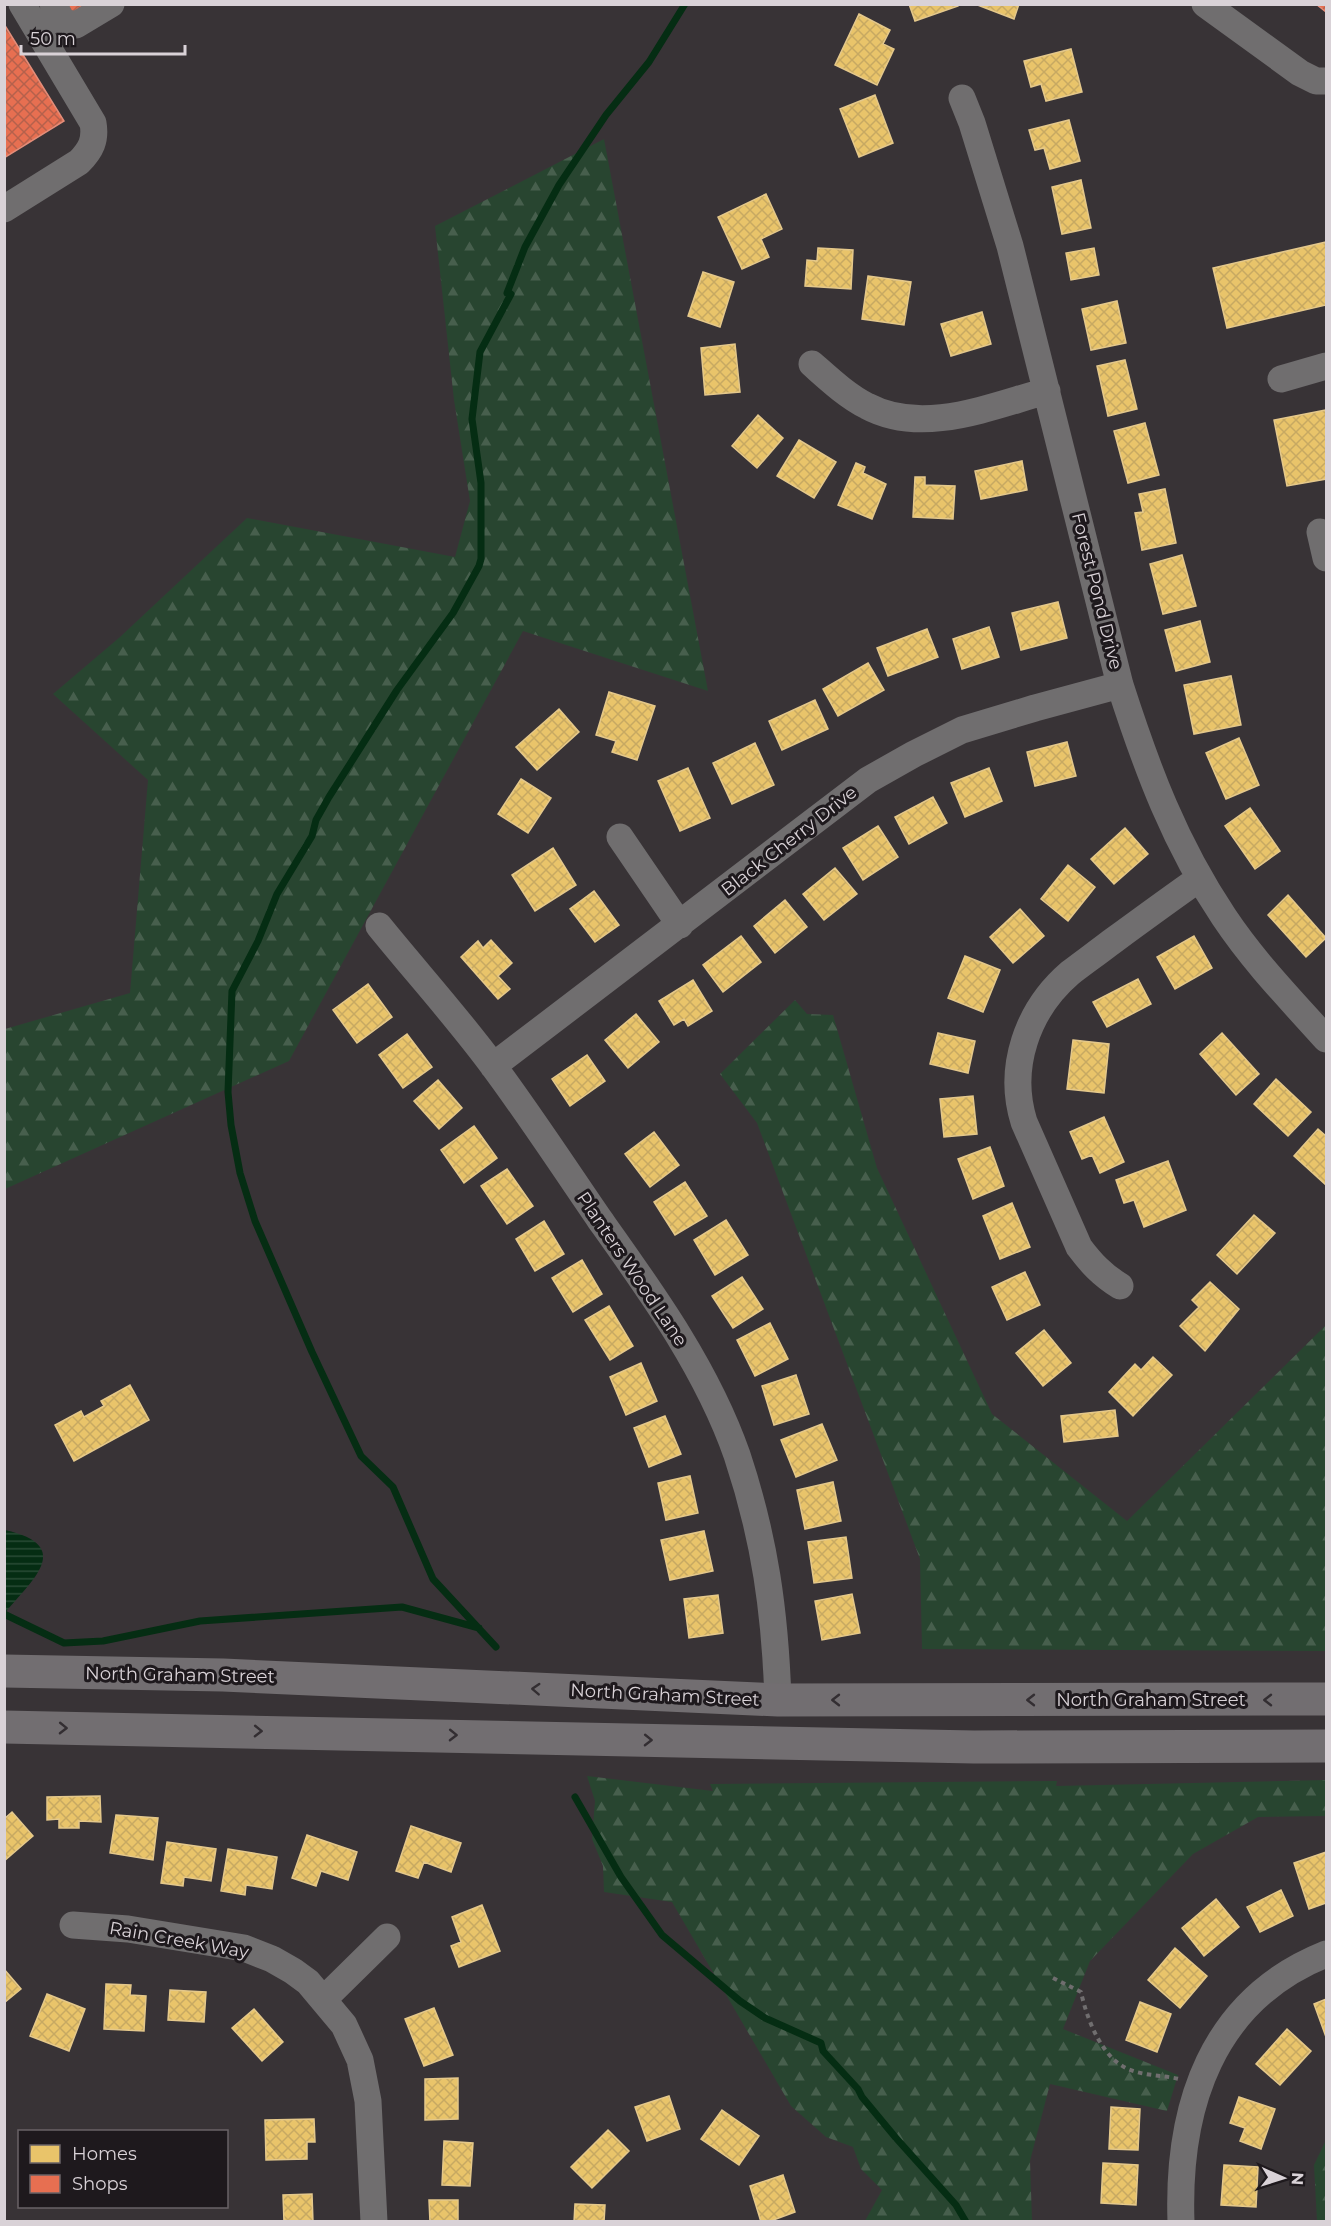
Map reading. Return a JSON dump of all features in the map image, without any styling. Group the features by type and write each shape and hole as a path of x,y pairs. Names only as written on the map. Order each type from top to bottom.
{"main road":[{"name":"North Graham Street","path":"4,1671 223,1675 778,1700 1326,1699"},
{"path":"4,1727 974,1747 1326,1746"}],"street":[{"path":"4,209 79,162 89,152 95,133 93,123 22,4"},
{"path":"52,4 63,22 76,25 111,4"},
{"path":"1205,4 1299,73 1316,81 1326,81"},
{"name":"Forest Pond Drive","path":"962,98 1010,246 1120,685 1143,757 1161,803 1200,878 1224,918 1276,984 1325,1036"},
{"path":"812,364 832,382 868,407 896,416 918,419 966,413 1047,391"},
{"path":"1281,379 1326,366"},
{"path":"1320,532 1326,558"},
{"name":"Black Cherry Drive","path":"493,1066 868,780 963,730 1120,685"},
{"path":"620,837 680,925"},
{"path":"1120,1286 1104,1277 1080,1247 1024,1122 1019,1107 1017,1084 1021,1050 1037,1013 1069,974 1200,878"},
{"name":"Planters Wood Lane","path":"379,926 493,1066 655,1298 715,1402 736,1453 755,1514 768,1570 776,1632 778,1700"},
{"name":"Rain Creek Way","path":"73,1924 128,1929 244,1948 272,1959 308,1982 344,2025 360,2060 368,2100 374,2222"},
{"path":"323,2000 387,1937"},
{"path":"1181,2222 1180,2196 1189,2114 1199,2083 1219,2042 1260,1994 1286,1974 1326,1954"}],"path":[{"path":"1053,1978 1081,1992 1093,2033 1112,2056 1128,2069 1199,2083"}],"green space":[{"path":"604,139 708,691 523,631 289,1061 5,1189 5,1029 130,993 148,780 53,694 120,637 247,518 455,557 470,501 454,400 435,226"},
{"path":"795,1000 807,1014 833,1015 877,1168 992,1414 1127,1521 1326,1325 1326,1651 922,1649 920,1559 757,1123 720,1074"},
{"path":"587,1776 713,1791 710,1784 1057,1781 1056,1786 1326,1780 1326,1816 1258,1817 1193,1854 1090,1961 1063,2029 1178,2075 1167,2111 1050,2084 1030,2161 1032,2221 865,2221 882,2190 861,2169 853,2147 826,2137 791,2106 672,1902 604,1892 603,1866 592,1839 595,1801"},
{"path":"1326,2140 1326,2221 1317,2221 1314,2165"}],"shaded area":[{"path":"5,1530 26,1537 39,1545 43,1555 41,1566 35,1577 5,1613"}],"building: Homes":[{"path":"909,4 958,4 958,6 915,21"},
{"path":"975,4 1019,4 1014,19"},
{"path":"859,14 890,30 883,44 894,49 877,85 835,65"},
{"path":"1071,49 1082,92 1046,101 1041,84 1031,87 1024,61"},
{"path":"875,95 893,143 859,157 840,109"},
{"path":"1069,120 1080,161 1050,169 1044,148 1035,150 1029,130"},
{"path":"1081,180 1091,228 1062,234 1052,187"},
{"path":"766,194 782,229 761,239 769,257 742,269 718,217"},
{"path":"1326,242 1326,305 1227,328 1213,268"},
{"path":"818,248 853,250 851,289 805,286 807,260 817,261"},
{"path":"1094,248 1099,275 1071,280 1066,253"},
{"path":"703,272 734,282 720,327 688,316"},
{"path":"868,276 911,282 904,325 862,319"},
{"path":"1117,301 1126,343 1091,350 1082,309"},
{"path":"982,312 991,344 951,356 941,324"},
{"path":"735,344 740,392 705,395 701,348"},
{"path":"1125,360 1137,409 1108,416 1097,366"},
{"path":"1326,410 1326,479 1287,486 1274,420"},
{"path":"758,415 783,438 757,468 732,446"},
{"path":"1145,423 1159,475 1128,483 1114,431"},
{"path":"799,440 836,462 814,498 777,476"},
{"path":"1022,461 1027,490 981,499 975,471"},
{"path":"856,463 865,467 863,473 886,484 872,519 838,505"},
{"path":"915,477 925,477 925,485 955,486 953,519 913,517"},
{"path":"1165,489 1176,543 1142,550 1135,513 1143,512 1139,494"},
{"path":"1182,555 1196,606 1163,614 1150,564"},
{"path":"1058,602 1067,638 1021,650 1012,613"},
{"path":"1200,621 1210,662 1176,671 1165,630"},
{"path":"989,627 999,657 962,669 953,639"},
{"path":"927,629 938,657 888,676 877,648"},
{"path":"868,663 884,690 838,716 823,689"},
{"path":"1231,676 1241,725 1194,734 1184,685"},
{"path":"609,692 655,706 637,760 612,752 616,741 596,735"},
{"path":"815,700 828,729 782,750 769,721"},
{"path":"559,709 579,732 537,770 516,747"},
{"path":"1239,738 1259,785 1226,799 1206,753"},
{"path":"1067,742 1076,776 1035,786 1027,752"},
{"path":"755,743 774,785 732,804 713,763"},
{"path":"688,768 710,818 680,831 658,781"},
{"path":"989,768 1002,801 965,817 951,783"},
{"path":"521,779 551,798 528,833 498,814"},
{"path":"933,797 947,823 909,844 895,817"},
{"path":"1250,808 1280,851 1255,869 1225,826"},
{"path":"878,826 898,857 863,880 843,848"},
{"path":"1125,828 1148,854 1114,884 1091,859"},
{"path":"553,848 576,885 535,911 512,875"},
{"path":"1068,865 1095,887 1068,921 1041,899"},
{"path":"835,868 857,894 824,920 803,894"},
{"path":"594,891 619,925 595,942 570,909"},
{"path":"1288,895 1326,938 1306,957 1268,915"},
{"path":"785,900 807,927 775,953 754,926"},
{"path":"1020,909 1044,936 1013,963 990,937"},
{"path":"741,936 761,962 723,992 703,965"},
{"path":"1194,936 1212,968 1175,989 1157,957"},
{"path":"491,940 512,963 498,976 510,989 498,999 461,957 478,941 483,948"},
{"path":"965,956 1000,970 983,1012 948,998"},
{"path":"1138,979 1151,1004 1107,1027 1093,1002"},
{"path":"693,980 712,1011 688,1026 684,1019 674,1025 659,1001"},
{"path":"368,984 392,1017 357,1043 333,1010"},
{"path":"636,1014 659,1042 628,1068 605,1040"},
{"path":"938,1033 975,1041 968,1073 930,1064"},
{"path":"1222,1033 1259,1074 1236,1095 1200,1054"},
{"path":"407,1034 432,1067 403,1088 379,1055"},
{"path":"1073,1040 1109,1044 1104,1093 1067,1089"},
{"path":"587,1055 605,1081 570,1106 552,1079"},
{"path":"1276,1079 1311,1112 1288,1136 1254,1104"},
{"path":"438,1080 462,1108 439,1129 414,1101"},
{"path":"973,1096 977,1134 944,1137 940,1099"},
{"path":"1104,1117 1124,1162 1100,1173 1092,1155 1082,1159 1070,1132"},
{"path":"474,1126 497,1158 464,1183 441,1150"},
{"path":"1318,1129 1326,1136 1326,1185 1294,1156"},
{"path":"654,1132 679,1165 650,1187 625,1154"},
{"path":"990,1147 1004,1186 973,1199 958,1159"},
{"path":"1168,1161 1186,1210 1144,1227 1134,1200 1124,1203 1116,1180"},
{"path":"507,1169 533,1206 507,1224 481,1186"},
{"path":"685,1182 707,1216 675,1235 654,1202"},
{"path":"1012,1203 1030,1247 1000,1259 983,1216"},
{"path":"1254,1215 1275,1233 1237,1274 1217,1255"},
{"path":"726,1220 748,1255 715,1275 694,1240"},
{"path":"544,1221 564,1254 535,1271 516,1239"},
{"path":"582,1260 602,1294 573,1312 552,1278"},
{"path":"1025,1272 1040,1305 1007,1320 992,1287"},
{"path":"742,1277 763,1309 733,1328 712,1296"},
{"path":"1210,1282 1239,1309 1205,1351 1180,1326 1199,1307 1192,1300"},
{"path":"609,1306 633,1346 610,1360 585,1320"},
{"path":"770,1323 788,1359 755,1376 737,1340"},
{"path":"1044,1330 1071,1363 1043,1386 1016,1353"},
{"path":"1153,1357 1172,1375 1133,1416 1109,1392 1135,1364 1141,1370"},
{"path":"641,1363 657,1401 626,1415 610,1377"},
{"path":"796,1375 809,1414 774,1425 762,1386"},
{"path":"130,1385 149,1420 74,1461 55,1425 81,1411 84,1417 104,1406 101,1401"},
{"path":"1115,1410 1118,1436 1064,1442 1061,1416"},
{"path":"665,1416 681,1454 649,1467 634,1428"},
{"path":"822,1424 837,1460 796,1477 781,1440"},
{"path":"690,1476 698,1513 666,1520 658,1483"},
{"path":"833,1482 841,1521 805,1529 797,1490"},
{"path":"704,1531 713,1571 670,1580 661,1540"},
{"path":"846,1537 852,1578 814,1583 808,1542"},
{"path":"852,1594 860,1633 822,1640 815,1601"},
{"path":"718,1595 723,1633 689,1638 684,1599"},
{"path":"100,1796 101,1822 79,1821 79,1828 59,1828 59,1819 47,1820 47,1797"},
{"path":"12,1812 33,1836 4,1861 4,1819"},
{"path":"116,1815 158,1818 153,1860 110,1853"},
{"path":"411,1826 461,1843 451,1872 424,1862 418,1878 396,1871"},
{"path":"307,1835 357,1852 348,1880 321,1871 316,1886 292,1878"},
{"path":"167,1842 216,1849 211,1881 184,1877 183,1886 161,1883"},
{"path":"228,1849 277,1857 272,1889 246,1885 245,1895 221,1891"},
{"path":"1326,1852 1326,1903 1309,1909 1294,1863"},
{"path":"1281,1890 1293,1916 1260,1932 1247,1907"},
{"path":"1216,1899 1239,1927 1204,1956 1182,1928"},
{"path":"482,1905 500,1951 459,1967 451,1946 461,1942 452,1917"},
{"path":"1175,1948 1207,1976 1180,2008 1148,1980"},
{"path":"4,1969 21,1989 4,2003"},
{"path":"106,1984 131,1985 130,1995 146,1996 144,2031 104,2029"},
{"path":"170,1990 206,1992 204,2022 168,2020"},
{"path":"47,1994 85,2009 69,2051 30,2036"},
{"path":"1326,1999 1326,2037 1314,2004"},
{"path":"1140,2002 1171,2014 1157,2052 1126,2040"},
{"path":"434,2008 453,2055 424,2066 405,2019"},
{"path":"254,2009 283,2042 262,2061 232,2028"},
{"path":"1287,2029 1311,2051 1280,2085 1256,2064"},
{"path":"458,2078 458,2119 425,2120 425,2079"},
{"path":"669,2096 680,2129 647,2141 635,2107"},
{"path":"1239,2097 1275,2109 1261,2149 1240,2141 1245,2128 1230,2123"},
{"path":"1111,2107 1140,2109 1138,2150 1109,2149"},
{"path":"722,2110 759,2136 739,2165 701,2139"},
{"path":"314,2119 315,2142 307,2142 307,2159 266,2160 265,2120"},
{"path":"608,2130 629,2151 592,2188 571,2167"},
{"path":"444,2141 473,2143 470,2186 442,2185"},
{"path":"1103,2163 1138,2165 1136,2205 1101,2203"},
{"path":"1224,2165 1258,2167 1256,2207 1221,2205"},
{"path":"783,2175 795,2212 768,2222 761,2222 750,2186"},
{"path":"312,2194 313,2222 284,2222 283,2195"},
{"path":"429,2200 458,2200 458,2222 430,2222"},
{"path":"575,2204 605,2205 604,2222 574,2222"}],"building: Shops":[{"path":"64,4 91,4 71,17"},
{"path":"1316,4 1326,4 1326,12"},
{"path":"4,24 64,121 4,158"}],"waterway":[{"path":"496,1647 433,1579 393,1487 361,1456 312,1352 255,1221 240,1173 231,1125 228,1092 232,991 258,941 277,894 312,836 316,820 329,797 397,690 453,613 479,566 481,559 481,483 472,419 480,352 511,294 507,293 525,247 559,185 606,115 649,62 685,4"},
{"path":"4,1614 64,1643 103,1641 200,1621 402,1607 479,1628"},
{"path":"575,1797 621,1877 662,1935 740,2001 765,2018 821,2043 823,2051 956,2205 966,2222"}]}
